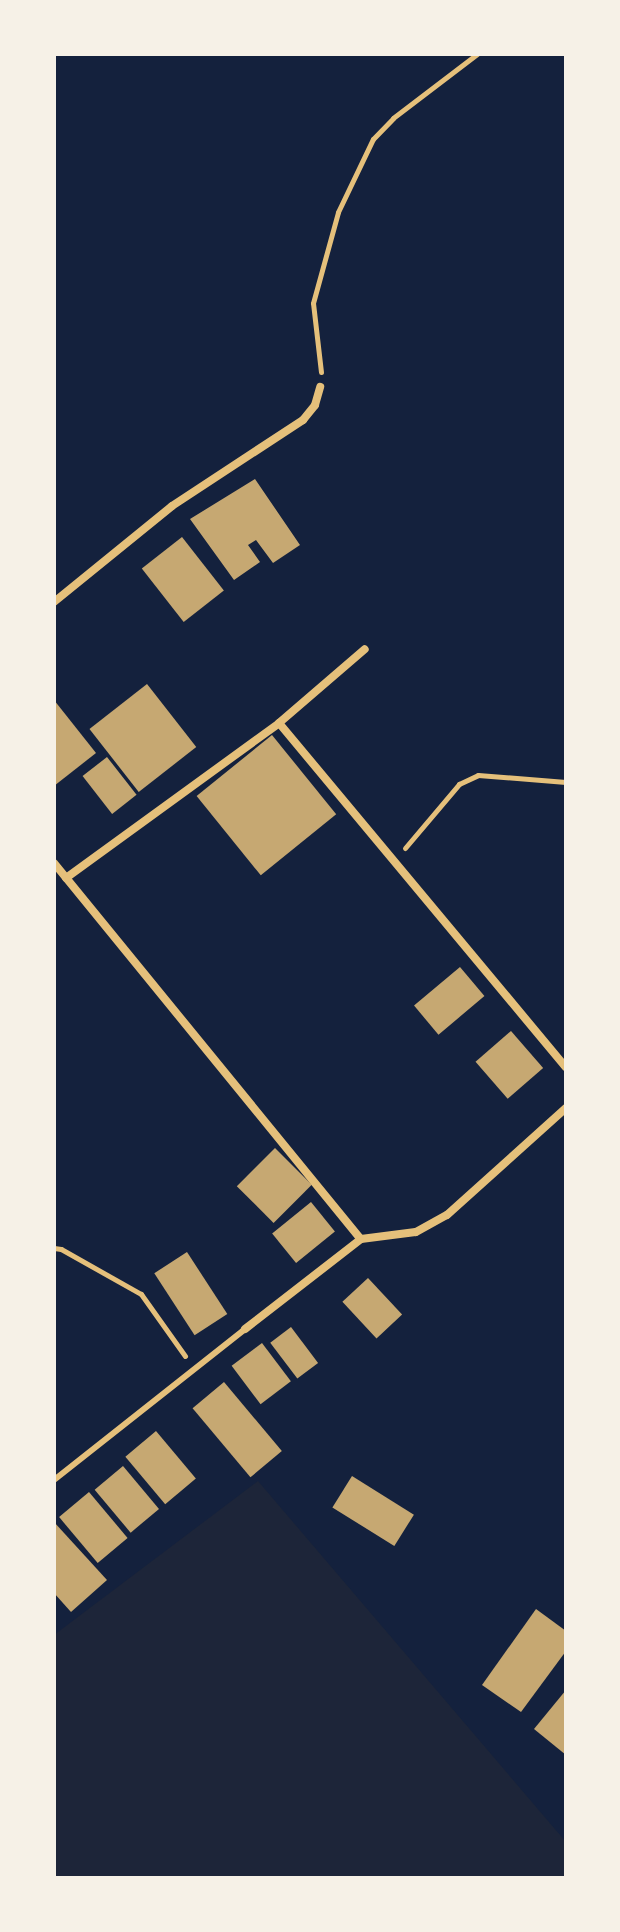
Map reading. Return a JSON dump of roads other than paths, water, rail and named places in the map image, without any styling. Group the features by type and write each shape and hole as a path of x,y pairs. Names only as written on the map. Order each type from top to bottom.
{"street":[{"path":"54,602 172,506 303,420 315,405 321,384"},
{"path":"66,878 279,723 365,649"},
{"path":"279,723 566,1067"},
{"path":"54,863 361,1239"},
{"path":"245,1329 361,1239 416,1232 447,1215 566,1108"}],"lane":[{"path":"54,1480 245,1329"}]}
